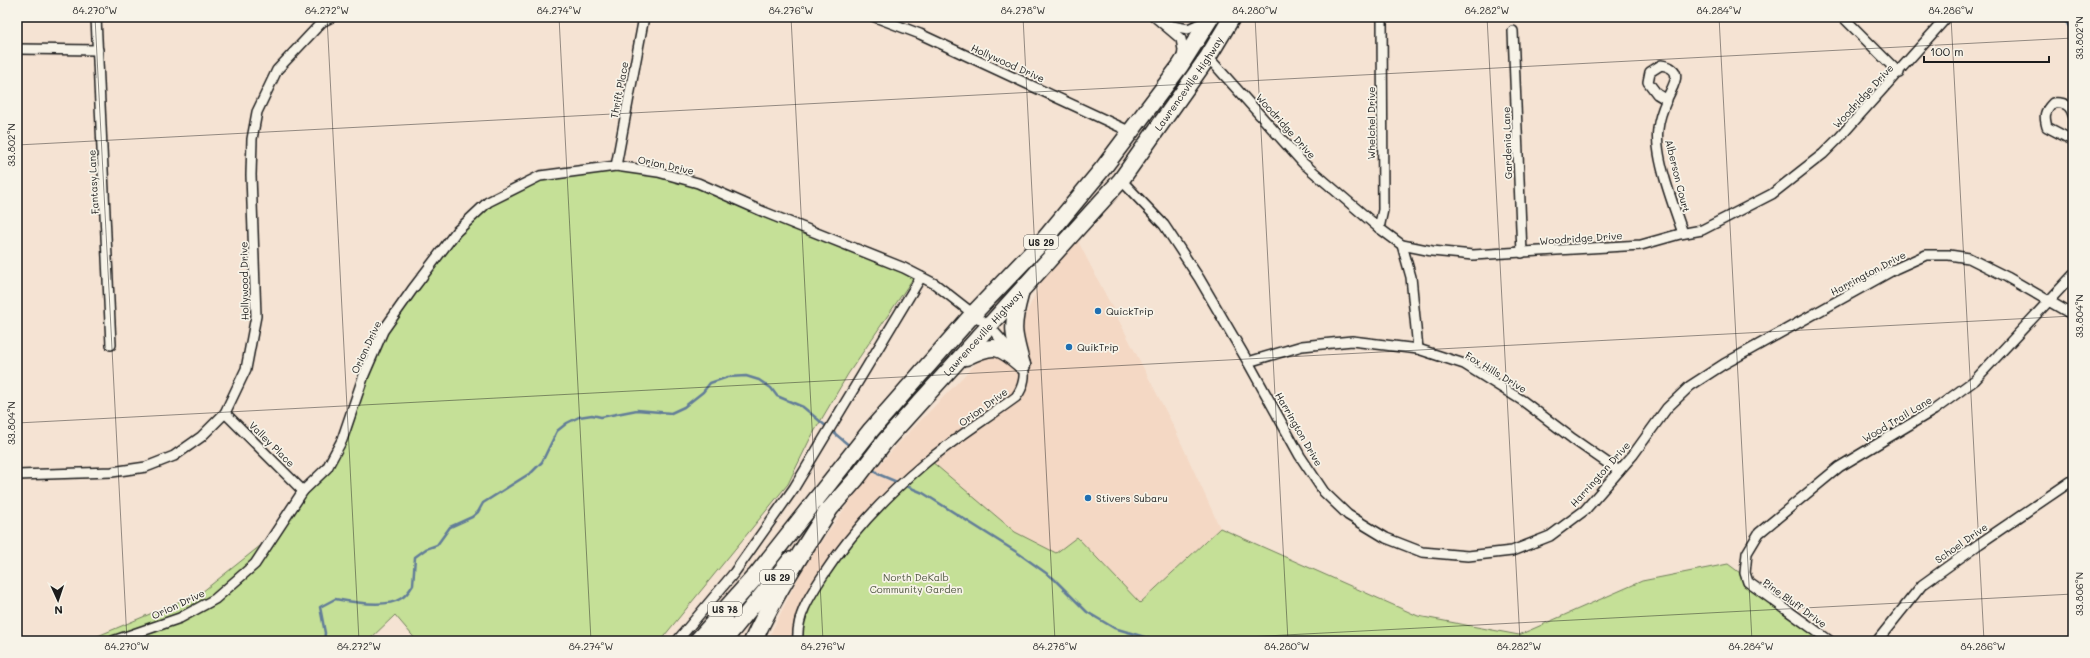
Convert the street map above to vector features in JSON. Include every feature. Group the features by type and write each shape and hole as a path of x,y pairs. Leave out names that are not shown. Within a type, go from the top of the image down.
{"highway":[{"name":"Lawrenceville Highway","path":"754,578 871,430 974,313 1042,242 1131,132 1180,66 1210,17"},
{"name":"Lawrenceville Highway","path":"828,511 856,479 885,441 990,327 1121,180 1208,57 1232,17"},
{"path":"1021,292 1013,321 1015,341 1022,365"},
{"path":"959,360 981,350 997,347 1004,349 1022,365"},
{"path":"753,641 767,610 787,574 828,511"},
{"name":"US 78","path":"698,641 754,578"}],"main road":[{"name":"Lawrenceville Highway","path":"724,641 770,586 828,511"},
{"name":"Lawrenceville Highway","path":"711,641 754,578"}],"street":[{"name":"Fantasy Lane","path":"96,17 111,345"},
{"name":"Hollywood Drive","path":"17,476 112,472 146,467 174,456 202,437 226,413 246,370 256,316 251,175 252,139 257,112 277,70 320,19 332,17"},
{"name":"Thrift Place","path":"616,166 644,17"},
{"name":"Hollywood Drive","path":"875,17 920,34 1131,132"},
{"path":"1155,17 1181,39 1183,50 1180,66"},
{"path":"1164,24 1188,29 1196,27 1210,17"},
{"name":"Whelchel Drive","path":"1379,228 1383,210 1382,17"},
{"path":"1843,17 1899,73"},
{"name":"Woodridge Drive","path":"1208,57 1303,163 1379,228 1402,245 1432,251 1473,255 1522,253 1641,244 1683,233 1702,230 1772,194 1822,154 1899,73 1947,17"},
{"name":"Gardenia Lane","path":"1513,31 1522,253"},
{"path":"17,49 98,50"},
{"name":"Alberson Court","path":"1666,100 1658,128 1658,142 1668,184 1683,233"},
{"path":"2073,115 2071,109 2063,102 2053,103 2045,111 2044,118 2047,127 2070,139 2073,139"},
{"name":"Orion Drive","path":"112,641 180,618 215,599 254,564 303,491 327,468 342,440 364,375 383,331 456,232 488,202 540,176 616,166 658,172 698,183 921,277 948,292 974,313 990,327 1022,365 1024,378 1016,396 926,462 881,504 840,549 809,598 800,619 798,641"},
{"name":"Harrington Drive","path":"1121,180 1164,225 1199,278 1300,456 1324,492 1348,515 1386,538 1422,552 1468,556 1512,550 1550,536 1585,510 1634,455 1667,408 1690,386 1731,360 1896,269 1926,255 1949,255 1969,258 2050,301 2073,316"},
{"path":"1402,245 1411,277 1418,349"},
{"name":"Wood Trail Lane","path":"1748,582 1745,573 1747,553 1759,533 1840,467 1934,410 1976,380 2073,275"},
{"path":"676,641 734,572 815,456 921,277"},
{"name":"Fox Hills Drive","path":"1248,362 1302,346 1352,341 1418,349 1464,364 1523,401 1573,439 1619,471"},
{"name":"Valley Place","path":"226,413 303,491"},
{"name":"Schoel Drive","path":"1878,641 1922,585 2073,480"},
{"name":"Pine Bluff Drive","path":"1748,582 1830,641"}],"shaded area":[{"path":"1068,222 1173,425 1220,528 1140,603 1077,538 1056,553 1015,532 931,461 801,624 803,641 767,641 803,568 859,488 898,444 988,351 1021,325"}],"green space":[{"path":"618,170 713,187 914,277 848,374 810,439 788,484 660,641 417,641 395,615 368,641 86,641 202,592 260,546 333,465 376,342 452,233 494,198 537,174"},
{"name":"North DeKalb Community Garden","path":"931,461 1015,532 1056,553 1077,537 1140,603 1220,528 1418,616 1519,635 1642,581 1728,564 1831,641 803,641 801,625 824,578 857,535 875,515 894,495"}],"waterway":[{"path":"2063,17 2073,33"},
{"path":"324,641 325,633 320,607 335,599 359,603 378,604 394,602 402,598 408,593 413,585 415,557 426,549 437,545 450,527 472,517 478,512 483,503 532,472 542,462 557,431 567,423 579,417 592,415 601,417 637,410 671,413 684,407 703,392 710,383 728,377 746,376 759,380 771,388 777,396 803,407 851,447"},
{"path":"872,468 878,474 923,493 1018,553 1053,578 1087,612 1114,628 1148,638 1153,641"}],"place":[{"name":"QuickTrip","path":"1098,311"},
{"name":"QuikTrip","path":"1069,347"},
{"name":"Stivers Subaru","path":"1088,498"}]}
